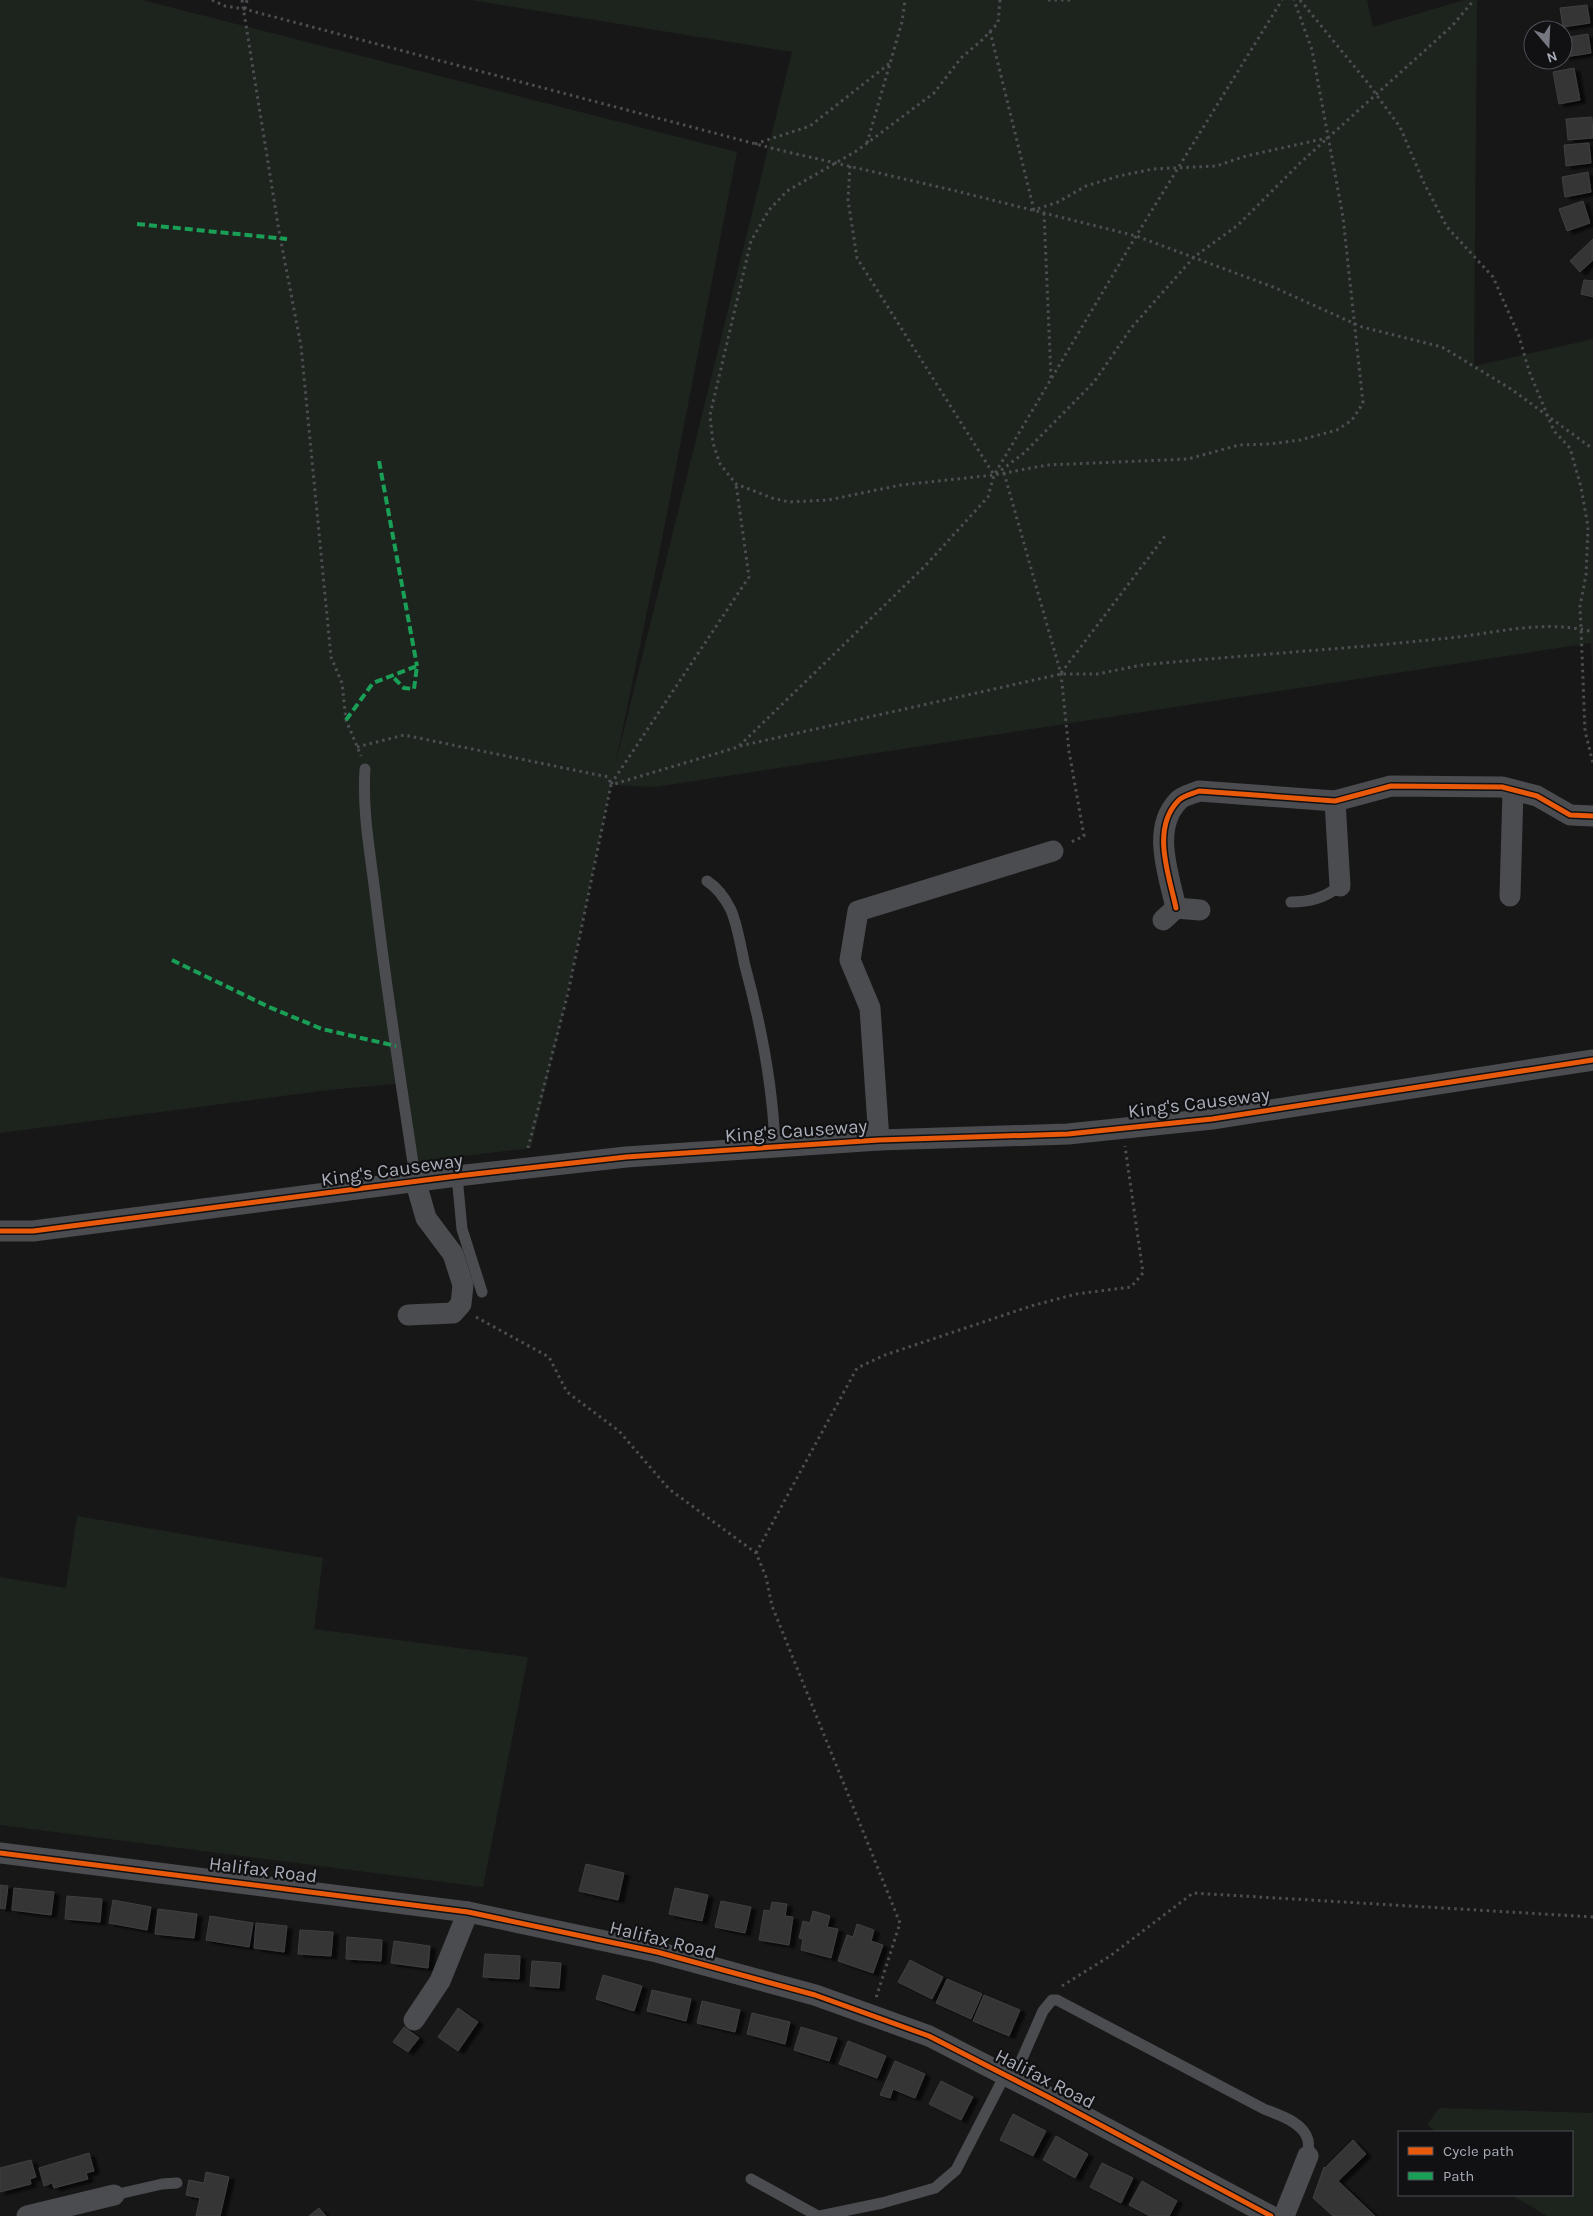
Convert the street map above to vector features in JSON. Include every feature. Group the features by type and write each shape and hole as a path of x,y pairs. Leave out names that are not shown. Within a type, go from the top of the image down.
{"street":[{"path":"1200,910 1169,914 1163,844 1166,817 1179,800 1198,791 1335,801 1391,786 1502,787 1537,796 1570,815 1593,816"},
{"path":"1510,896 1513,790"},
{"path":"1335,801 1340,886"},
{"path":"879,1140 870,1008 850,960 858,911 1053,851"},
{"name":"King's Causeway","path":"0,1231 33,1231 416,1183 457,1176 626,1157 879,1140 1068,1134 1212,1119 1593,1060"},
{"path":"408,1315 452,1313 461,1304 462,1285 453,1254 426,1218 416,1183"},
{"name":"Halifax Road","path":"0,1853 468,1912 657,1952 815,1995 929,2036 1271,2216"},
{"path":"414,2020 440,1981 468,1912"},
{"path":"1284,2216 1308,2156"},
{"path":"28,2216 71,2211 114,2195"}],"lane":[{"path":"366,769 364,790 366,826 384,969 416,1183"},
{"path":"707,881 717,887 731,910 740,944 770,1082 776,1147"},
{"path":"1291,902 1313,900 1330,894 1340,886"},
{"path":"457,1176 462,1229 482,1292"},
{"path":"751,2180 819,2216 882,2203 935,2188 956,2170 1009,2077 1043,2011 1052,2000 1057,2000 1264,2109 1288,2119 1300,2128 1308,2141 1308,2156"},
{"path":"114,2195 162,2184 177,2183"}],"path":[{"path":"212,0 225,6 244,9 754,144 1136,236 1273,287 1354,324 1442,347 1511,390 1593,449"},
{"path":"242,0 278,222 301,346 332,657 342,683 346,720 366,769"},
{"path":"244,9 247,0"},
{"path":"866,144 902,22 905,0"},
{"path":"1000,0 998,23 961,58 934,93 866,144 786,191 770,210 751,241 710,415 713,443 720,464 736,484 772,498 790,502 828,500 900,485 1004,474 1047,465 1188,459 1239,445 1270,444 1300,440 1337,430 1352,420 1363,403 1343,217 1312,50 1294,0"},
{"path":"1048,0 1072,0"},
{"path":"738,746 925,566 988,497 994,475 1136,236 1282,0"},
{"path":"1300,0 1376,94 1400,127 1424,183 1446,227 1493,277 1519,336 1529,371 1554,431 1570,448 1581,487 1588,527 1586,575 1580,606 1580,628 1586,731 1593,763"},
{"path":"994,475 1024,453 1094,382 1132,327 1194,257 1238,225 1328,138 1452,26 1474,0"},
{"path":"990,31 1034,210"},
{"path":"754,144 810,126 890,63"},
{"path":"1034,210 1058,202 1086,186 1120,176 1153,169 1216,166 1246,156 1328,138"},
{"path":"850,166 848,200 857,258 994,475"},
{"path":"1044,213 1051,379"},
{"path":"1004,474 1061,674 1071,768 1084,836 1053,851"},
{"path":"523,1169 568,993 611,785 749,577 736,484"},
{"path":"1061,674 1165,536"},
{"path":"611,785 738,746 1061,674 1097,674 1142,666 1452,638 1529,628 1580,628 1593,632"},
{"path":"357,747 404,735 608,777 611,785"},
{"path":"756,1553 857,1368 885,1355 1031,1306 1076,1294 1131,1287 1143,1273 1123,1128"},
{"path":"458,1307 549,1357 566,1392 619,1430 669,1489 756,1553 766,1577 772,1606 900,1923 871,2015"},
{"path":"1052,2000 1061,1986 1110,1956 1193,1893 1593,1917"}],"shaded area":[{"path":"0,0 142,0 737,152 662,539 615,766 792,52 471,0 1367,0 1373,27 1464,0 1477,0 1474,366 1593,339 1593,683 1591,643 655,787 611,785 566,1000 531,1148 413,1162 403,1083 329,1090 0,1133"},
{"path":"77,1516 323,1558 314,1629 528,1657 483,1887 0,1825 0,1577 66,1588"},
{"path":"1439,2108 1593,2113 1593,2216 1547,2216 1514,2196 1573,2196 1573,2131 1435,2131 1427,2125"}],"building":[{"path":"1587,5 1590,23 1573,26 1573,20 1562,20 1560,8"},
{"path":"1588,34 1591,53 1573,56 1573,36"},
{"path":"1573,68 1580,100 1559,104 1553,72 1573,70"},
{"path":"1592,117 1593,138 1568,140 1566,119"},
{"path":"1589,143 1591,163 1566,166 1564,145"},
{"path":"1588,172 1591,192 1565,197 1562,177"},
{"path":"1583,201 1590,223 1567,231 1559,209"},
{"path":"1593,239 1593,260 1580,272 1570,261"},
{"path":"1584,280 1593,281 1593,297 1581,294"},
{"path":"586,1864 624,1873 618,1900 579,1891"},
{"path":"0,1885 8,1886 5,1909 0,1908"},
{"path":"14,1888 54,1892 51,1915 12,1910"},
{"path":"675,1888 708,1895 702,1921 669,1914"},
{"path":"67,1896 102,1899 100,1922 65,1919"},
{"path":"113,1900 151,1907 147,1930 109,1923"},
{"path":"721,1901 751,1907 745,1933 715,1927"},
{"path":"772,1902 787,1904 785,1916 793,1917 789,1945 759,1940 764,1910 770,1911"},
{"path":"158,1909 197,1914 194,1938 155,1934"},
{"path":"813,1911 830,1916 827,1927 838,1929 831,1958 801,1950 803,1939 799,1938 803,1921 810,1923"},
{"path":"210,1916 253,1923 249,1947 206,1940"},
{"path":"256,1923 287,1926 284,1952 254,1948"},
{"path":"857,1924 874,1930 871,1941 883,1945 873,1973 838,1961 847,1935 853,1937"},
{"path":"300,1930 333,1932 331,1956 298,1954"},
{"path":"347,1937 382,1940 381,1961 346,1959"},
{"path":"394,1941 430,1946 428,1968 391,1963"},
{"path":"485,1954 520,1956 519,1979 483,1977"},
{"path":"910,1960 943,1977 932,1999 898,1982"},
{"path":"532,1961 561,1963 559,1988 530,1986"},
{"path":"603,1975 642,1986 634,2011 596,1999"},
{"path":"947,1979 982,1994 971,2019 936,2003"},
{"path":"652,1990 691,1999 686,2021 647,2011"},
{"path":"984,1995 1020,2010 1009,2036 973,2021"},
{"path":"702,2001 740,2010 735,2032 697,2023"},
{"path":"458,2008 478,2022 458,2051 438,2037"},
{"path":"752,2013 790,2022 785,2044 747,2034"},
{"path":"404,2027 419,2038 408,2052 393,2042"},
{"path":"801,2027 837,2038 829,2061 794,2050"},
{"path":"848,2041 886,2056 877,2078 839,2064"},
{"path":"895,2061 925,2074 915,2098 893,2089 890,2098 880,2095"},
{"path":"941,2081 973,2097 961,2120 929,2104"},
{"path":"1013,2114 1046,2131 1033,2156 1000,2140"},
{"path":"1056,2136 1088,2154 1075,2178 1043,2160"},
{"path":"1353,2140 1366,2154 1338,2181 1375,2216 1333,2216 1313,2198 1324,2167"},
{"path":"89,2153 94,2171 86,2173 88,2179 54,2188 52,2183 44,2186 39,2168"},
{"path":"31,2160 36,2177 30,2179 31,2184 0,2192 0,2168"},
{"path":"1102,2163 1133,2178 1121,2203 1090,2187"},
{"path":"206,2172 229,2177 220,2216 196,2216 200,2198 186,2195 189,2180 204,2183"},
{"path":"1142,2181 1177,2201 1169,2216 1150,2216 1129,2205"},
{"path":"319,2208 326,2216 309,2216"}],"marked path":[{"path":"137,224 287,239"},
{"path":"379,461 417,666"},
{"path":"346,720 373,683 417,666 414,689 404,688 392,676"},
{"path":"172,960 269,1007 322,1029 396,1046"}],"cycle path":[{"path":"1176,908 1164,853 1165,825 1170,812 1178,801 1185,796 1199,791 1335,801 1391,786 1502,787 1537,796 1570,815 1593,816"},
{"path":"0,1231 33,1231 457,1176 626,1157 879,1140 1068,1134 1212,1119 1593,1060"},
{"path":"0,1853 468,1912 657,1952 815,1995 929,2036 1271,2216"}]}
